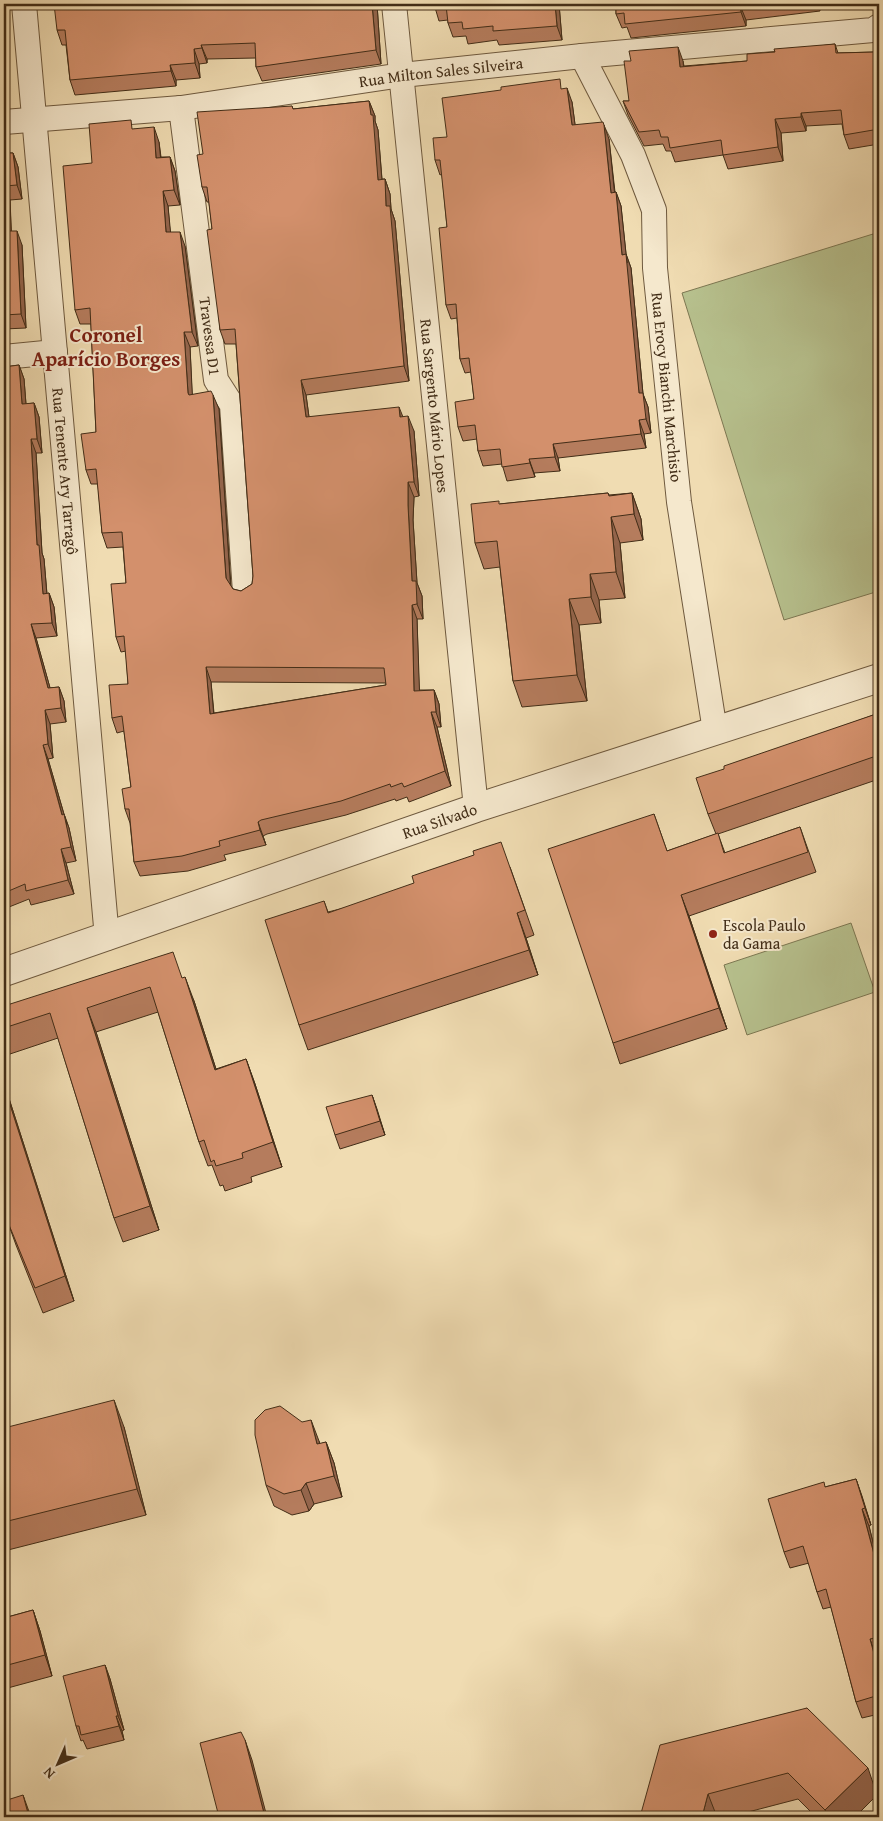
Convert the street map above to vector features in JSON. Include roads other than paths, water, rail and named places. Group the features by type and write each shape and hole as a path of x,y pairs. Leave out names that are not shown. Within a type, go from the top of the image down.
{"street":[{"name":"Rua Tenente Ary Tarragô","path":"24,4 107,938"},
{"name":"Rua Sargento Mário Lopes","path":"394,4 476,808"},
{"name":"Rua Milton Sales Silveira","path":"4,122 34,118 181,108 402,75 582,56 873,30 879,26"},
{"name":"Rua Erocy Bianchi Marchisio","path":"582,56 633,155 654,210 655,268 679,502 715,731"},
{"name":"Travessa D1","path":"181,108 216,380 232,405 245,592"},
{"path":"4,357 55,352"},
{"name":"Rua Silvado","path":"4,972 107,938 476,808 879,678"}],"place":[{"name":"Escola Paulo da Gama","path":"713,934"}],"district":[{"name":"Coronel Aparício Borges","path":"106,346"}]}
